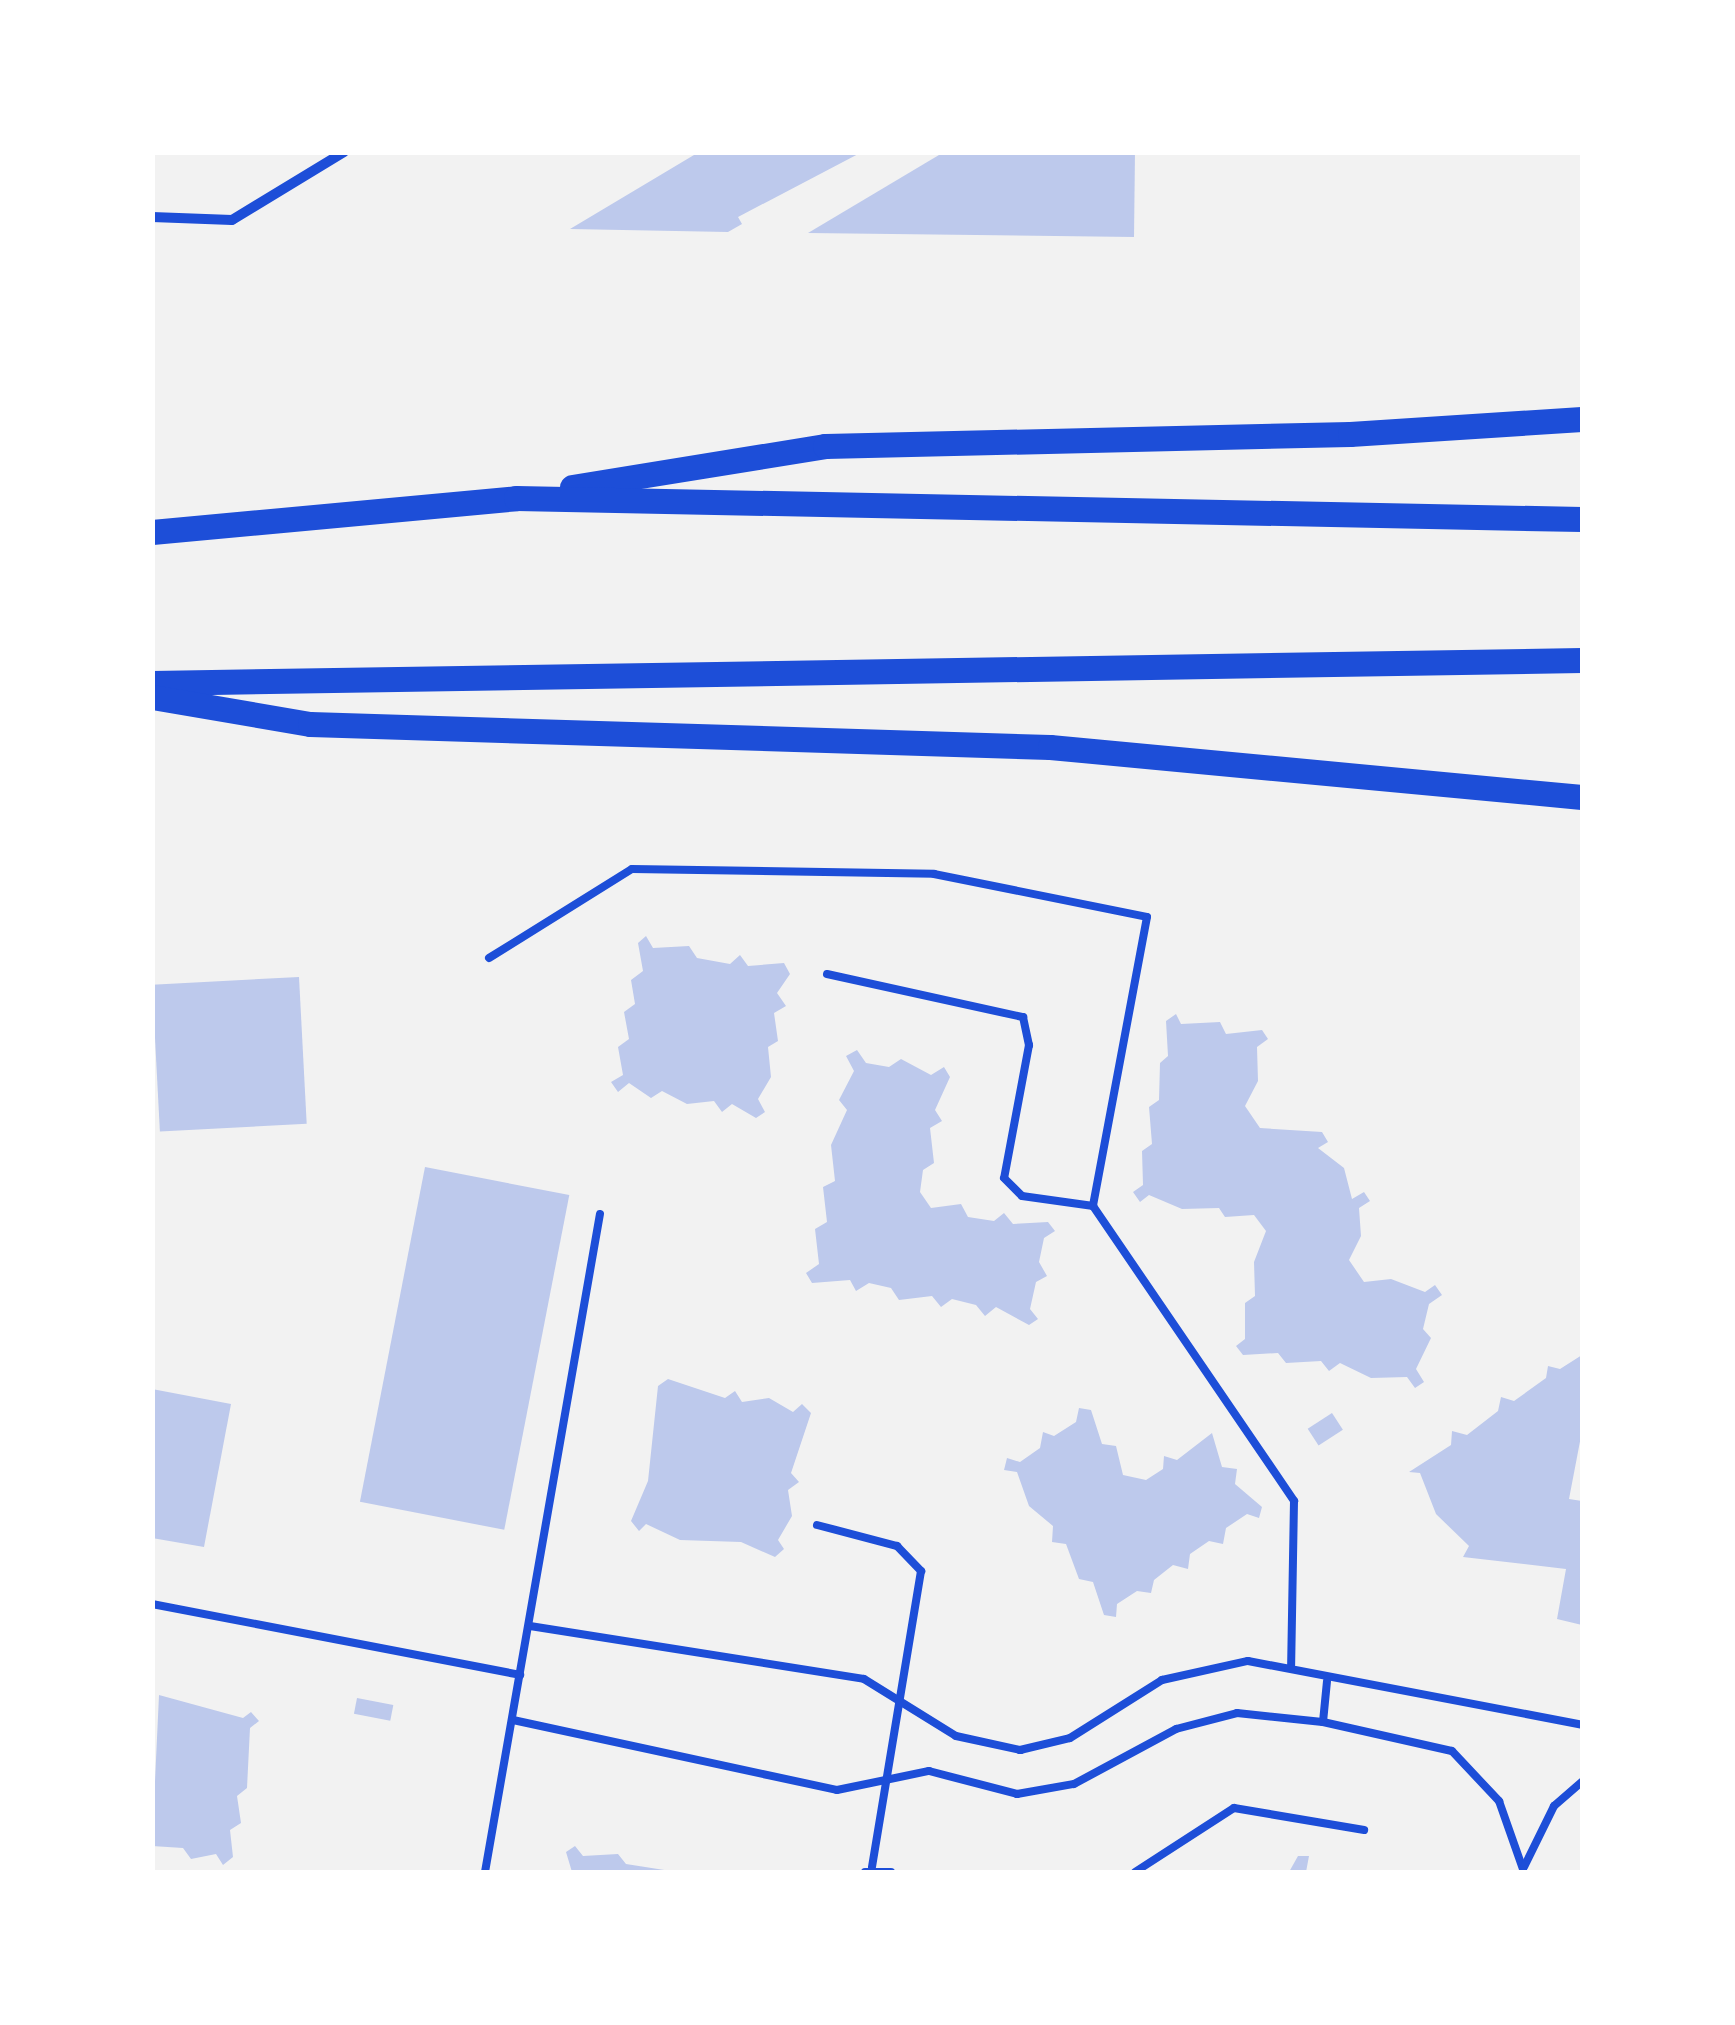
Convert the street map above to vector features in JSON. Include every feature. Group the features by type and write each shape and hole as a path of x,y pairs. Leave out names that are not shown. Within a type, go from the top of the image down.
{"main road":[{"path":"152,532 516,498 825,446 1350,434 1582,419"},
{"path":"516,498 1582,519"},
{"path":"152,683 1582,660"},
{"path":"152,697 310,724 1050,747 1582,797"}],"street":[{"path":"152,217 232,220 344,152"}],"lane":[{"path":"490,958 632,869 934,874 1147,917 1093,1206 1294,1501 1291,1665"},
{"path":"826,974 1023,1017 1029,1045 1004,1178 1022,1196 1093,1206"},
{"path":"485,1872 600,1214"},
{"path":"817,1524 917,1557 924,1588 868,1870 891,1872"},
{"path":"152,1604 520,1675"},
{"path":"530,1626 864,1680 956,1736 1020,1750 1070,1738 1162,1680 1248,1662 1291,1665 1327,1681 1582,1726"},
{"path":"1323,1722 1327,1681"},
{"path":"514,1720 837,1790 929,1772 1017,1794 1074,1784 1176,1728 1237,1712 1323,1722 1452,1751 1499,1801 1523,1871"},
{"path":"1523,1871 1554,1806 1582,1782"},
{"path":"1135,1872 1234,1808 1364,1830"}],"building":[{"path":"699,152 862,152 738,217 742,224 728,232 570,229"},
{"path":"944,152 1135,152 1134,237 808,233"},
{"path":"646,936 653,948 689,946 697,958 730,964 740,955 748,966 784,963 790,974 777,993 786,1006 774,1013 778,1041 768,1047 771,1077 758,1099 765,1112 756,1118 732,1104 722,1112 714,1101 687,1104 662,1091 651,1098 629,1083 618,1092 611,1082 623,1075 618,1047 629,1039 624,1012 635,1004 631,980 643,971 638,943"},
{"path":"299,977 307,1124 160,1131 152,985"},
{"path":"1176,1014 1181,1024 1220,1022 1226,1034 1262,1030 1268,1039 1257,1047 1258,1081 1245,1106 1260,1128 1322,1132 1328,1142 1318,1148 1344,1168 1352,1199 1364,1192 1370,1201 1359,1208 1361,1236 1349,1260 1364,1282 1391,1279 1425,1292 1435,1285 1442,1295 1429,1304 1423,1329 1431,1338 1416,1369 1424,1382 1415,1388 1407,1377 1371,1378 1340,1363 1329,1371 1321,1361 1286,1363 1278,1353 1243,1355 1236,1346 1245,1339 1245,1303 1255,1296 1254,1262 1266,1231 1254,1215 1225,1217 1219,1208 1182,1209 1149,1195 1140,1202 1133,1192 1143,1185 1142,1151 1152,1144 1149,1107 1159,1100 1160,1063 1168,1056 1166,1021"},
{"path":"857,1050 866,1063 889,1067 901,1059 931,1075 944,1067 950,1077 935,1110 942,1121 930,1128 934,1163 923,1170 920,1192 931,1208 961,1204 968,1217 994,1221 1004,1213 1013,1224 1048,1222 1055,1231 1044,1238 1039,1262 1047,1276 1036,1282 1030,1309 1038,1319 1029,1325 996,1307 985,1316 976,1305 952,1299 941,1307 932,1296 899,1300 891,1288 869,1283 856,1291 850,1280 812,1283 806,1273 819,1264 815,1229 827,1222 823,1187 835,1181 831,1145 847,1110 839,1100 854,1071 846,1056"},
{"path":"425,1167 569,1195 504,1530 360,1502"},
{"path":"1582,1355 1582,1431 1569,1499 1582,1501 1582,1625 1557,1619 1566,1569 1463,1557 1469,1546 1436,1514 1420,1473 1409,1472 1451,1445 1452,1431 1467,1435 1498,1411 1501,1397 1514,1401 1546,1378 1548,1366 1560,1369"},
{"path":"668,1379 725,1398 735,1391 742,1402 769,1398 793,1412 802,1404 811,1413 791,1473 799,1482 788,1490 792,1516 778,1540 784,1549 775,1557 741,1542 680,1540 646,1524 639,1531 631,1521 648,1481 658,1386"},
{"path":"152,1389 231,1404 204,1547 152,1538"},
{"path":"1079,1408 1091,1410 1102,1444 1116,1446 1123,1475 1146,1480 1163,1469 1164,1456 1177,1460 1212,1433 1222,1467 1237,1469 1235,1484 1262,1507 1259,1518 1247,1514 1226,1528 1223,1544 1209,1541 1190,1554 1188,1569 1173,1565 1154,1580 1151,1593 1137,1591 1117,1604 1116,1617 1104,1615 1093,1582 1079,1579 1066,1544 1052,1542 1053,1526 1029,1506 1017,1472 1004,1470 1007,1458 1020,1462 1040,1448 1043,1432 1054,1436 1076,1422"},
{"path":"1332,1413 1343,1430 1319,1446 1308,1429"},
{"path":"159,1695 243,1718 251,1712 259,1721 250,1728 247,1788 237,1796 241,1823 230,1830 233,1857 223,1865 216,1854 191,1859 183,1848 152,1846"},
{"path":"357,1698 393,1705 390,1721 354,1714"},
{"path":"575,1846 583,1856 618,1854 626,1864 677,1872 572,1872 566,1852"},
{"path":"1298,1856 1309,1856 1306,1872 1289,1872"}]}
